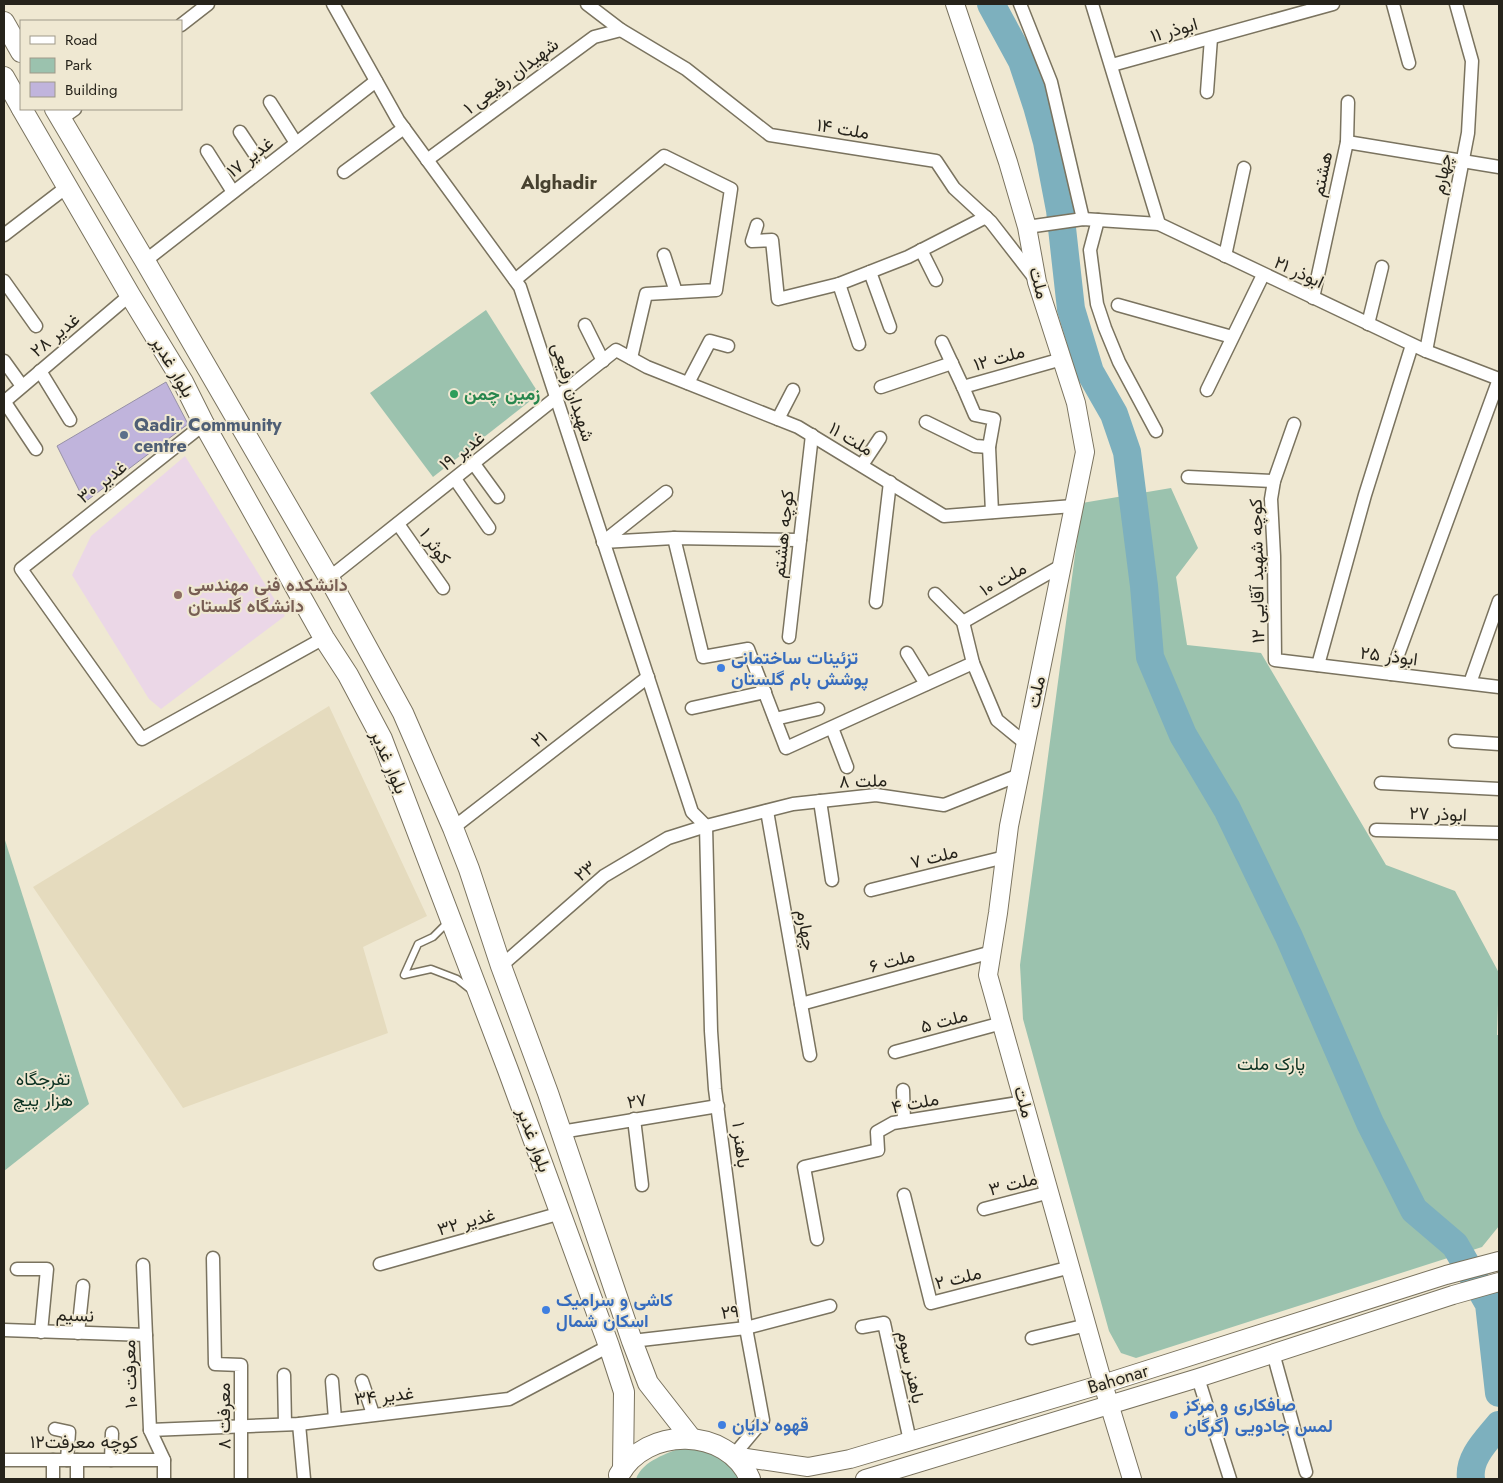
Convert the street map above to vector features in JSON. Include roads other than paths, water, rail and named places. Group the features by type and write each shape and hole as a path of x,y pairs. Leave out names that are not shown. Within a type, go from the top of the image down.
{"main road":[{"name":"ملت","path":"955,4 1005,153 1027,227 1037,282 1076,403 1085,452 1009,826 988,975 1103,1384 1132,1479"},
{"path":"4,22 20,50"},
{"name":"بلوار غدیر","path":"4,77 20,105"},
{"name":"بلوار غدیر","path":"23,110 130,295 184,382 204,424 324,638 348,675 382,739 561,1213 624,1392 620,1474"},
{"name":"بلوار غدیر","path":"64,112 145,260 329,578 403,713 453,828 469,870 648,1383 691,1438"},
{"name":"Bahonar","path":"733,1456 808,1467 850,1459 1103,1384 1446,1275 1499,1261"},
{"name":"Bahonar","path":"865,1479 1198,1378 1453,1295 1499,1282"},
{"path":"620,1474 636,1455 653,1444 672,1439 691,1438 713,1444 733,1456 750,1479"}],"street":[{"path":"182,24 208,4"},
{"name":"شهیدان رفیعی","path":"334,4 404,128 520,287 692,812 706,826"},
{"name":"۱۴ ملت","path":"587,4 620,30 686,69 770,135 936,162 954,188 992,222 1037,282"},
{"path":"1020,4 1051,82 1081,219"},
{"path":"1092,4 1159,224"},
{"name":"ابوذر ۱۱","path":"1112,65 1333,4"},
{"path":"1393,4 1409,63"},
{"name":"چهارم","path":"1426,351 1468,133 1472,61 1456,4"},
{"name":"۱ شهیدان رفیعی","path":"427,160 594,37 620,30"},
{"path":"1207,92 1211,38"},
{"name":"۱۷ غدیر","path":"145,260 376,81"},
{"path":"270,102 296,143"},
{"path":"1347,142 1348,102"},
{"path":"344,172 404,128"},
{"path":"240,132 264,168"},
{"name":"هشتم","path":"1313,298 1347,142 1499,167"},
{"path":"208,151 233,192"},
{"path":"515,280 664,156 731,188 716,290 646,294 631,358"},
{"path":"1225,256 1244,168"},
{"path":"4,235 68,186"},
{"path":"757,225 752,242 772,240 778,299 839,284 870,272 921,250 986,217"},
{"name":"۲۱ ابوذر","path":"1027,227 1081,219 1159,224 1426,351 1499,379"},
{"path":"1098,220 1090,250 1098,304 1104,328 1119,362 1156,431"},
{"path":"921,250 936,280"},
{"path":"664,255 676,292"},
{"path":"1368,324 1382,266"},
{"path":"870,272 890,327"},
{"path":"1206,390 1263,275"},
{"path":"4,281 36,326"},
{"path":"839,284 859,344"},
{"name":"۲۸ غدیر","path":"4,402 130,295"},
{"path":"1118,305 1232,337"},
{"path":"585,325 603,361"},
{"path":"688,383 710,341 728,346"},
{"name":"۱۲ ملت","path":"942,342 963,387 1062,359"},
{"path":"1318,665 1365,494 1412,344"},
{"name":"۱۹ غدیر","path":"329,578 616,350"},
{"name":"۱۱ ملت","path":"616,350 647,367 798,426 944,516 1074,506"},
{"path":"4,361 22,386"},
{"path":"881,387 952,363"},
{"path":"40,371 70,420"},
{"path":"1391,674 1465,467 1499,379"},
{"path":"963,387 975,415 994,419 989,447 992,512"},
{"path":"778,419 794,390"},
{"path":"4,402 36,449"},
{"path":"926,422 974,446 989,447"},
{"name":"غدیر ۳۰","path":"204,424 21,568 142,739 324,638"},
{"name":"کوچه شهید آقایی ۱۲","path":"1275,660 1272,498 1274,481 1294,424"},
{"name":"کوچه هشتم","path":"789,637 812,435"},
{"path":"862,465 880,438"},
{"path":"474,464 498,496"},
{"path":"1188,477 1274,481"},
{"path":"455,479 489,528"},
{"path":"876,602 890,482"},
{"path":"603,542 666,492"},
{"name":"۱ کوثر","path":"398,524 443,588"},
{"path":"603,542 674,538 800,540"},
{"path":"674,538 703,657 748,649 786,748 973,663"},
{"name":"ملت ۱۰","path":"963,622 1061,566"},
{"path":"935,594 963,622 973,663 997,720 1025,743"},
{"path":"1470,683 1499,601"},
{"path":"907,652 926,684"},
{"name":"ابوذر ۲۵","path":"1275,660 1499,687"},
{"name":"۲۱","path":"453,828 648,677"},
{"path":"692,708 765,692"},
{"path":"775,719 818,709"},
{"path":"832,728 847,767"},
{"path":"1455,741 1499,744"},
{"name":"۸ ملت","path":"706,826 793,804 876,795 944,805 1019,775"},
{"path":"1381,783 1499,788"},
{"path":"820,801 832,880"},
{"name":"چهارم","path":"767,810 810,1055"},
{"name":"۲۳","path":"501,966 604,876 668,838 706,826"},
{"name":"باهنر ۱","path":"706,826 711,1031 718,1106 746,1328 763,1420 733,1456"},
{"name":"ابوذر ۲۷","path":"1376,830 1499,833"},
{"name":"۷ ملت","path":"871,890 1005,857"},
{"name":"۶ ملت","path":"801,1004 992,952"},
{"name":"۵ ملت","path":"895,1052 1002,1024"},
{"path":"903,1090 904,1121"},
{"name":"۴ ملت","path":"817,1239 804,1167 878,1150 877,1132 893,1122 1024,1102"},
{"name":"۲۷","path":"561,1132 718,1106"},
{"path":"634,1119 642,1185"},
{"name":"۳ ملت","path":"984,1209 1050,1192"},
{"name":"۲ ملت","path":"904,1195 931,1303 1071,1267"},
{"name":"۳۲ غدیر","path":"380,1264 561,1213"},
{"name":"معرفت ۸","path":"213,1258 215,1364 241,1364 241,1479"},
{"name":"معرفت ۱۰","path":"143,1265 150,1430 164,1460 164,1479"},
{"path":"17,1270 47,1269 41,1332"},
{"path":"78,1333 83,1286"},
{"name":"۲۹","path":"632,1341 746,1328 830,1306"},
{"name":"باهنر سوم","path":"862,1327 884,1323 910,1441"},
{"path":"1032,1338 1087,1325"},
{"name":"نسیم","path":"4,1330 146,1335"},
{"name":"۳۴ غدیر","path":"150,1430 292,1424 509,1399 609,1346"},
{"path":"1273,1353 1306,1472"},
{"path":"284,1375 304,1479"},
{"path":"1198,1378 1230,1479"},
{"path":"332,1381 335,1419"},
{"path":"362,1381 372,1414"},
{"path":"55,1429 68,1432 77,1479"},
{"path":"111,1460 112,1433"},
{"name":"کوچه معرفت۱۲","path":"4,1460 164,1460"},
{"path":"53,1460 53,1479"}],"lane":[{"path":"450,920 433,937 418,944 404,975 431,969 457,979 480,997"}],"waterway":[{"path":"991,4 1022,61 1037,106 1047,142 1060,210 1071,309 1090,372 1114,414 1127,452 1144,586 1150,657 1183,735 1227,809 1289,937 1370,1123 1414,1210 1455,1245 1489,1304 1499,1393"},
{"path":"1471,1479 1472,1464 1475,1457 1499,1425"}],"place":[{"name":"زمین چمن","path":"454,394"},
{"name":"Qadir Community centre","path":"124,435"},
{"name":"دانشکده فنی مهندسی دانشگاه گلستان","path":"178,595"},
{"name":"تزئینات ساختمانی پوشش بام گلستان","path":"721,668"},
{"name":"کاشی و سرامیک اسکان شمال","path":"546,1310"},
{"name":"صافکاری و مرکز لمس جادویی (گرگان","path":"1174,1415"},
{"name":"قهوه دایان","path":"722,1425"}],"district":[{"name":"Alghadir","path":"559,182"}],"park label":[{"name":"پارک ملت","path":"1271,1064"},
{"name":"تفرجگاه هزار پیچ","path":"43,1089"}]}
